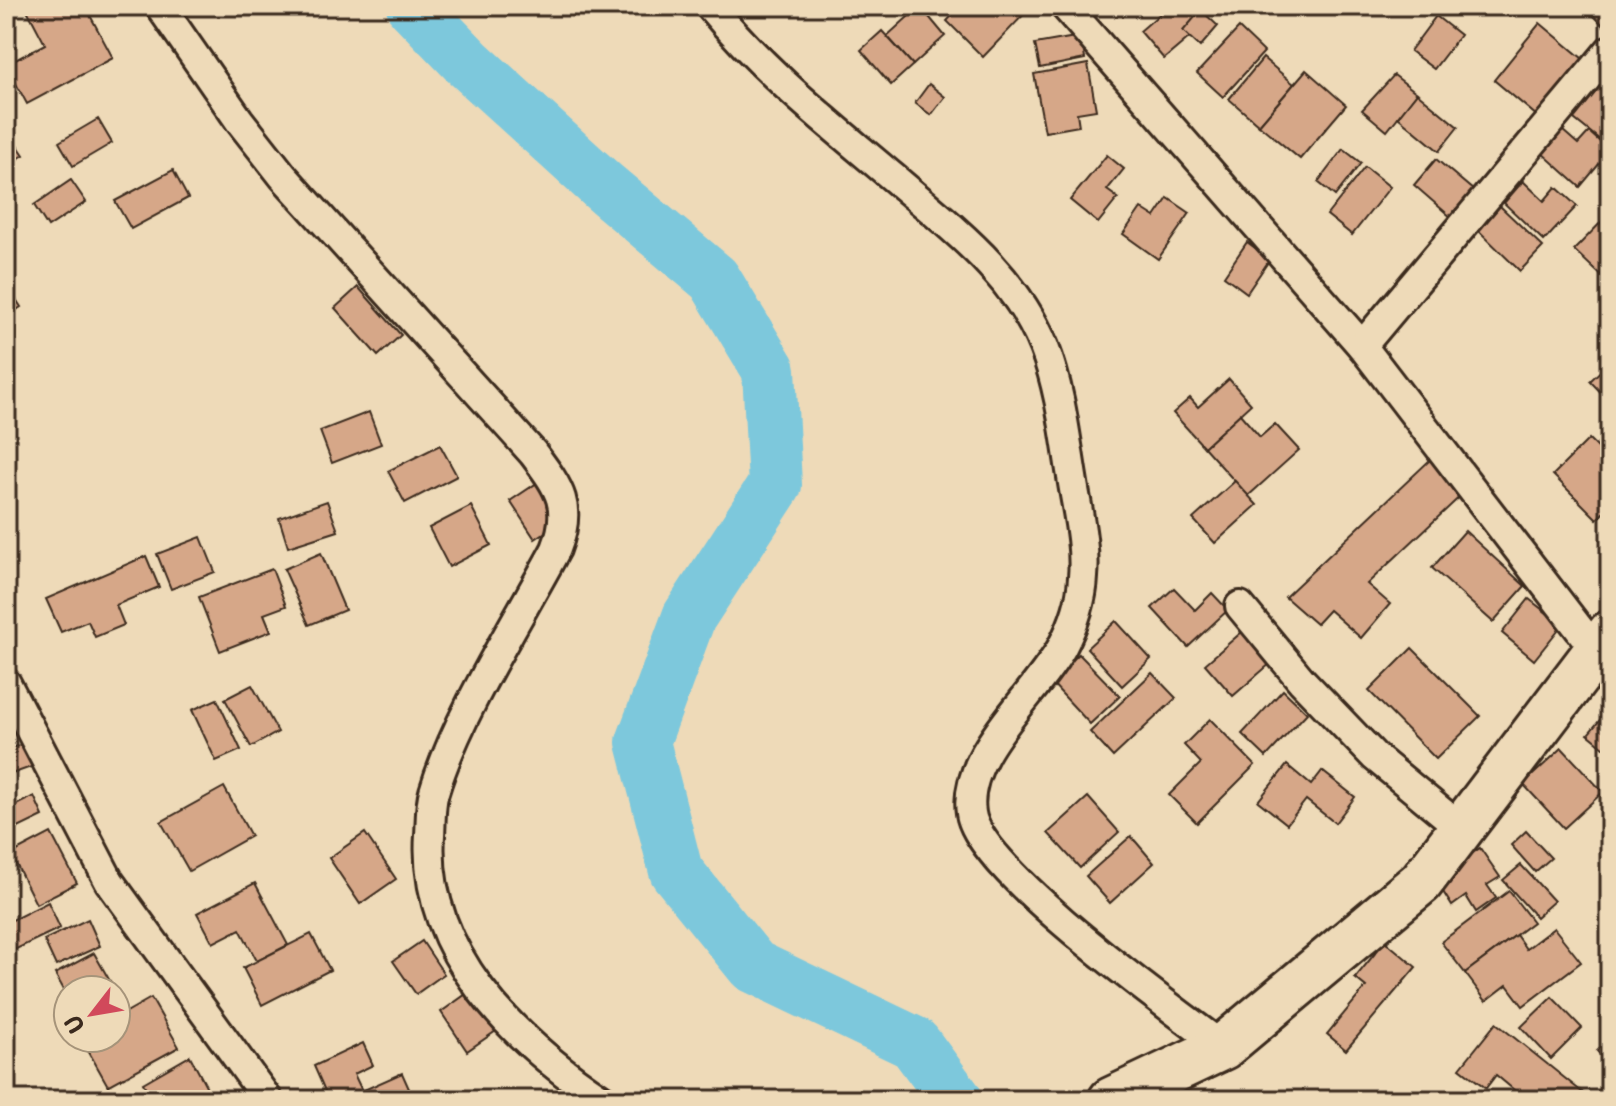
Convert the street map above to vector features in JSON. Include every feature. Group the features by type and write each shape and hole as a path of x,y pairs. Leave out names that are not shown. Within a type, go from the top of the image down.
{"highway":[{"path":"1111,1100 1223,1047 1421,882 1603,642"}],"street":[{"path":"160,6 283,176 533,453 563,500 565,524 556,549 456,737 433,795 428,857 439,917 460,962 494,1007 534,1048 603,1100"},
{"path":"710,6 752,55 786,87 991,262 1022,302 1044,347 1057,389 1083,543 1083,578 1075,616 1061,648 986,754 973,781 970,814 981,839 990,850 1088,945 1223,1047"},
{"path":"1065,6 1362,346 1603,642"},
{"path":"1362,346 1610,50"},
{"path":"1240,606 1302,681 1375,757 1462,829"},
{"path":"6,683 15,722 109,881 268,1100"}],"building":[{"path":"25,6 85,6 113,58 27,104 6,65 45,44"},
{"path":"920,6 945,36 913,65 887,36"},
{"path":"961,6 1030,8 983,57 947,21"},
{"path":"1169,6 1185,6 1203,26 1164,59 1140,31"},
{"path":"1584,6 1610,6 1610,26 1607,29"},
{"path":"1201,10 1218,26 1200,47 1183,31"},
{"path":"1436,16 1460,35 1434,69 1410,51"},
{"path":"1540,23 1583,59 1537,116 1494,80"},
{"path":"1239,28 1264,52 1223,97 1197,73"},
{"path":"882,31 913,65 891,85 861,50"},
{"path":"1081,36 1085,59 1040,68 1035,44"},
{"path":"1263,58 1294,84 1259,125 1229,99"},
{"path":"1088,64 1096,110 1077,113 1079,126 1045,132 1034,74"},
{"path":"1306,70 1346,105 1300,159 1259,125"},
{"path":"1610,74 1610,148 1574,119"},
{"path":"1394,75 1417,93 1387,131 1362,110"},
{"path":"929,84 945,97 931,115 915,103"},
{"path":"1417,93 1458,127 1439,151 1398,117"},
{"path":"98,119 112,143 73,166 59,142"},
{"path":"1562,130 1578,144 1589,132 1610,151 1580,187 1542,153"},
{"path":"14,140 24,155 6,166 6,145"},
{"path":"1343,149 1361,163 1335,196 1318,182"},
{"path":"1107,155 1124,169 1107,190 1118,198 1098,223 1070,200"},
{"path":"1436,159 1474,191 1452,218 1414,185"},
{"path":"1365,167 1390,187 1352,235 1327,215"},
{"path":"173,170 188,198 131,229 115,201"},
{"path":"71,180 86,202 48,227 34,205"},
{"path":"1523,181 1544,201 1556,187 1577,206 1544,241 1504,203"},
{"path":"1168,198 1190,213 1158,259 1123,234 1141,208 1155,217"},
{"path":"1500,206 1543,247 1520,271 1478,230"},
{"path":"1610,213 1610,284 1574,250"},
{"path":"1247,242 1270,259 1247,293 1224,276"},
{"path":"6,284 21,307 6,317"},
{"path":"358,287 401,335 378,356 335,308"},
{"path":"1610,362 1610,402 1590,381"},
{"path":"1229,379 1251,404 1204,447 1173,413 1190,398 1198,407"},
{"path":"369,412 381,444 332,463 320,431"},
{"path":"1240,414 1260,437 1275,424 1299,450 1248,496 1204,447"},
{"path":"1610,433 1610,457 1598,443"},
{"path":"1589,439 1610,460 1610,506 1597,519 1553,475"},
{"path":"440,445 457,476 405,503 388,471"},
{"path":"1432,458 1467,490 1367,584 1390,604 1361,638 1329,610 1316,624 1285,597"},
{"path":"1235,481 1257,505 1215,543 1193,519"},
{"path":"537,483 562,521 535,539 510,501"},
{"path":"327,501 338,531 288,547 279,518"},
{"path":"471,506 491,545 449,567 429,528"},
{"path":"1465,531 1525,586 1493,622 1432,568"},
{"path":"201,537 215,572 171,589 157,554"},
{"path":"321,553 345,610 309,625 284,569"},
{"path":"146,556 159,587 116,605 124,625 95,637 88,621 61,632 46,599"},
{"path":"272,569 286,606 264,614 271,631 220,651 199,597"},
{"path":"1174,588 1195,610 1212,593 1228,610 1188,647 1152,608"},
{"path":"1529,599 1562,625 1534,660 1502,633"},
{"path":"1116,621 1151,659 1122,686 1087,648"},
{"path":"1243,631 1271,663 1233,696 1205,664"},
{"path":"1412,648 1480,716 1436,759 1369,691"},
{"path":"1079,654 1120,696 1090,724 1050,681"},
{"path":"1152,673 1176,698 1113,757 1090,732"},
{"path":"252,685 278,732 251,747 225,699"},
{"path":"1283,690 1307,713 1266,757 1242,734"},
{"path":"217,699 241,750 216,761 192,710"},
{"path":"1610,708 1610,752 1588,734"},
{"path":"1210,719 1255,765 1197,823 1169,795 1201,763 1184,745"},
{"path":"25,743 34,766 6,776 6,750"},
{"path":"1562,748 1603,792 1564,828 1523,784"},
{"path":"1287,765 1311,785 1322,771 1355,797 1335,823 1306,800 1287,824 1258,801"},
{"path":"224,787 251,836 189,871 161,822"},
{"path":"34,796 43,816 6,834 6,810"},
{"path":"1088,797 1119,832 1080,868 1048,833"},
{"path":"1526,831 1551,858 1535,872 1511,845"},
{"path":"51,833 77,883 36,904 11,854"},
{"path":"365,833 396,879 360,904 329,858"},
{"path":"1131,836 1154,863 1110,903 1086,876"},
{"path":"1480,848 1500,877 1487,885 1496,898 1476,912 1466,896 1452,906 1435,879"},
{"path":"1521,865 1554,901 1536,917 1503,880"},
{"path":"255,883 288,945 257,961 240,929 213,943 197,913"},
{"path":"1509,891 1533,922 1465,973 1441,942"},
{"path":"48,902 60,928 12,951 6,939 6,923"},
{"path":"88,919 100,946 56,966 44,940"},
{"path":"1554,928 1581,962 1523,1006 1507,985 1486,1001 1465,973 1516,935 1526,949"},
{"path":"311,934 330,970 262,1005 243,968"},
{"path":"422,941 444,974 416,994 393,961"},
{"path":"1385,941 1416,967 1346,1050 1327,1034 1366,987 1355,978"},
{"path":"94,953 106,974 55,974"},
{"path":"469,992 496,1031 467,1051 441,1012"},
{"path":"1552,997 1582,1028 1551,1059 1521,1027"},
{"path":"151,998 179,1047 108,1086 90,1054 132,1054 132,1009"},
{"path":"1496,1023 1587,1096 1583,1100 1526,1100 1496,1075 1486,1088 1460,1068"},
{"path":"1610,1039 1610,1066 1597,1051"},
{"path":"363,1043 373,1065 354,1074 362,1091 402,1073 414,1100 329,1100 314,1066"},
{"path":"190,1056 213,1099 153,1100 143,1083"}],"waterway":[{"path":"413,6 468,63 603,186 714,279 769,370 775,485 689,617 643,742 676,871 753,966 914,1043 956,1100"}]}
